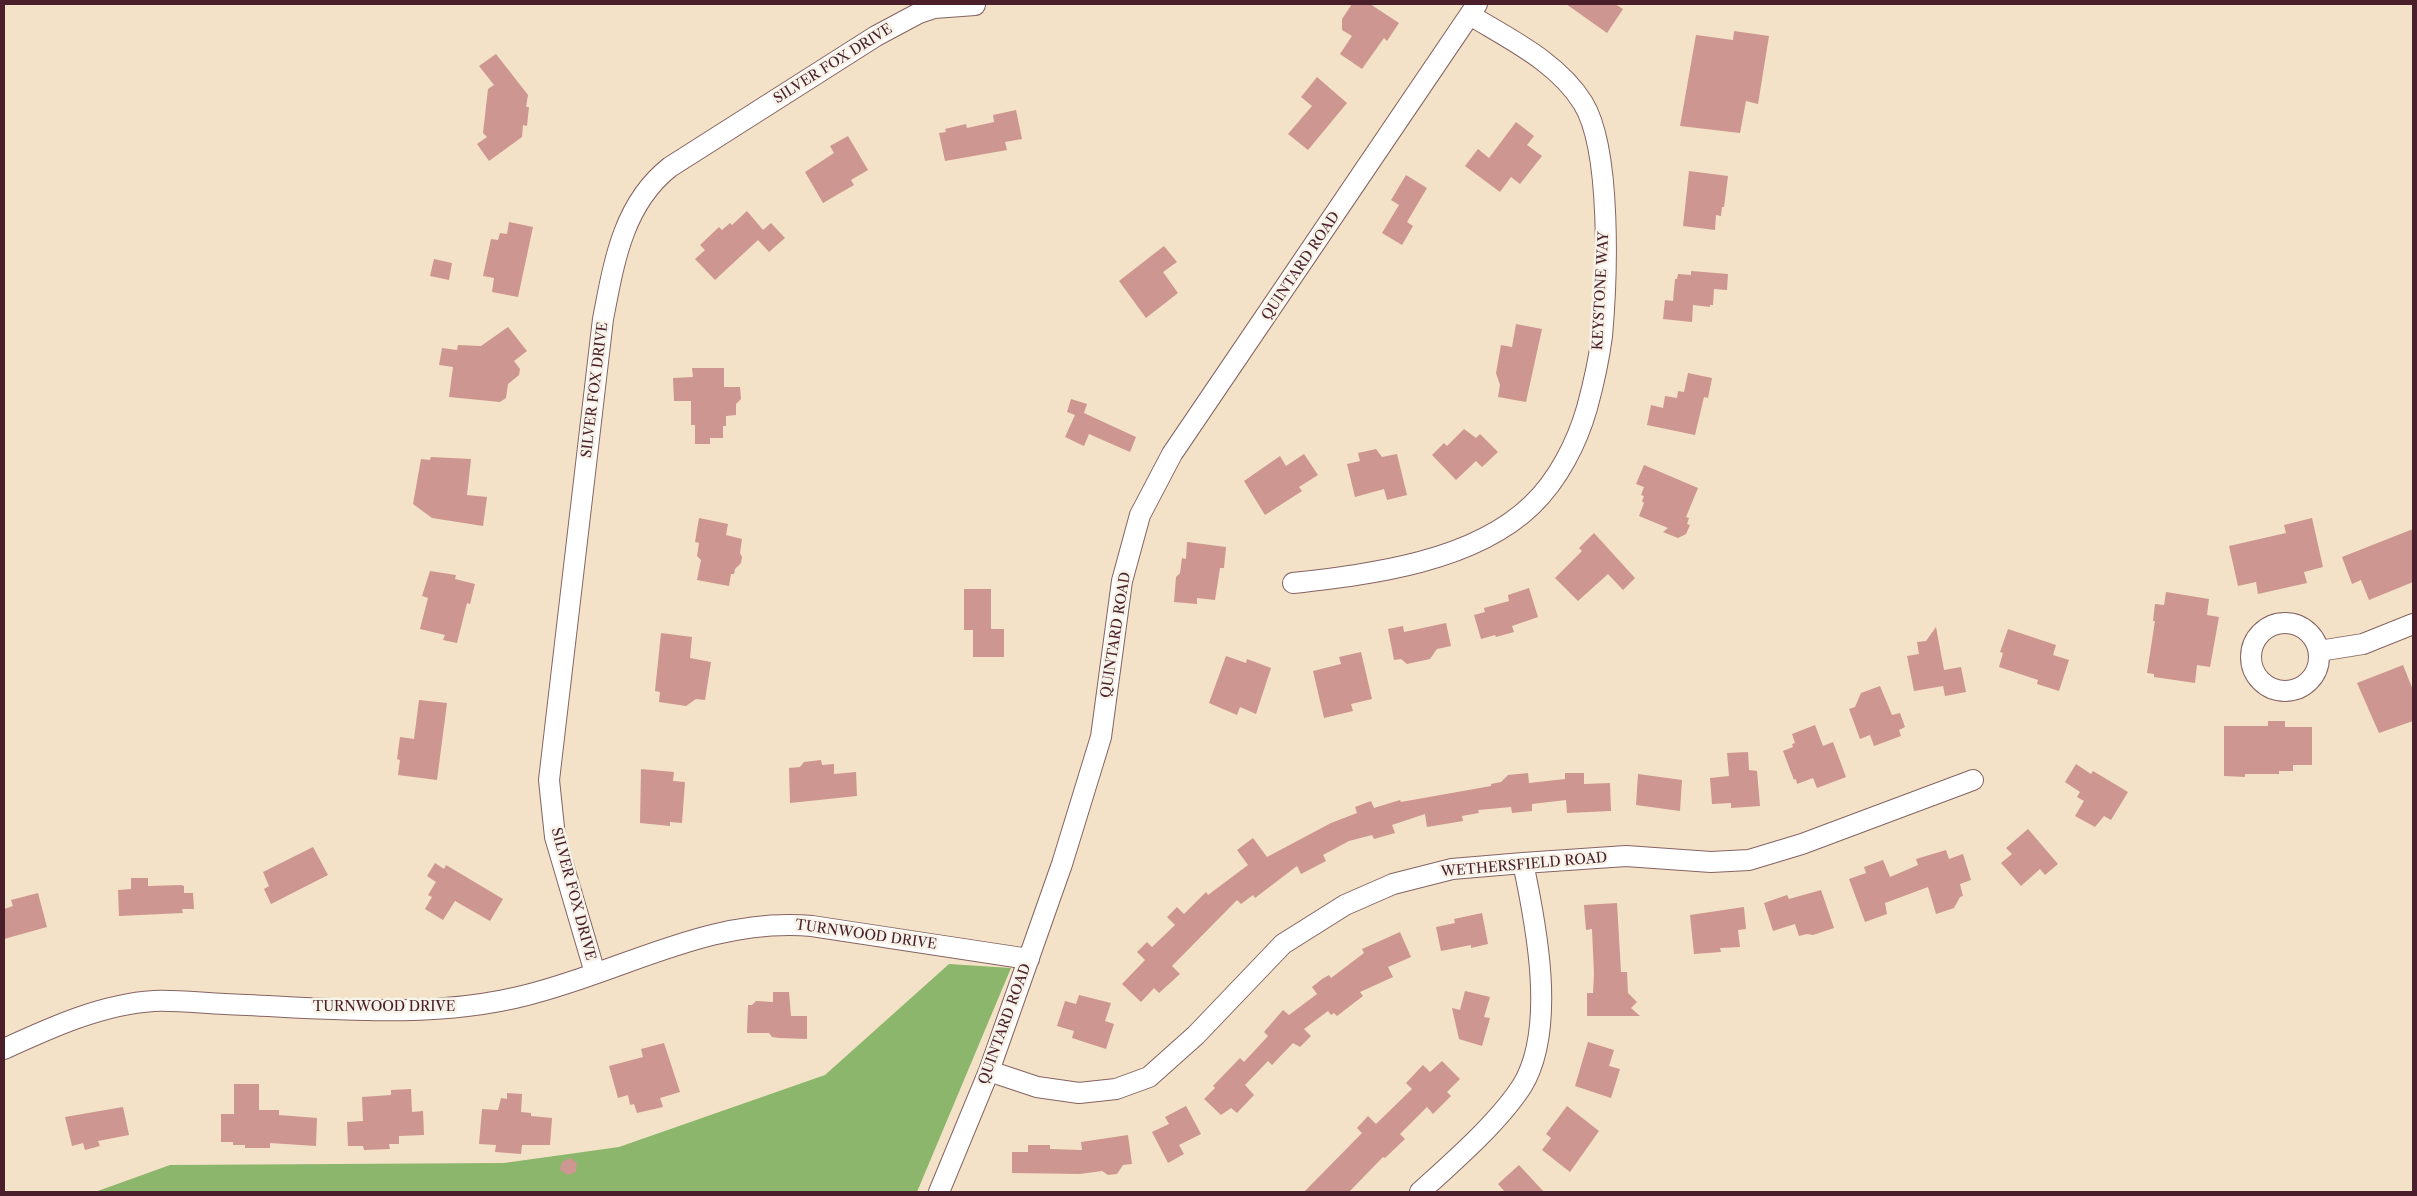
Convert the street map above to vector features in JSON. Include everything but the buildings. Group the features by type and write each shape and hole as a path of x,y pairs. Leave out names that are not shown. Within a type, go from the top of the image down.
{"street":[{"name":"SILVER FOX DRIVE","path":"595,973 555,837 549,780 603,319 617,249 633,210 656,178 670,166 876,36 919,13 934,8 975,5"},
{"name":"KEYSTONE WAY","path":"1293,583 1340,578 1398,567 1458,551 1496,532 1532,505 1553,481 1576,438 1587,409 1602,337 1605,273 1605,206 1598,141 1584,104 1565,81 1537,56 1474,9"},
{"name":"QUINTARD ROAD","path":"939,1192 989,1071 1062,864 1101,737 1122,581 1140,515 1172,454 1474,9"},
{"path":"2319,651 2363,644 2413,624"},
{"name":"WETHERSFIELD ROAD","path":"989,1071 1037,1087 1079,1093 1116,1089 1149,1077 1196,1035 1283,944 1344,905 1393,884 1452,869 1626,856 1711,862 1749,860 1802,844 1973,780"},
{"path":"1420,1192 1508,1106 1523,1084 1536,1050 1541,1013 1535,921 1523,863"},
{"name":"TURNWOOD DRIVE","path":"4,1049 104,1010 153,1002 355,1009 459,1008 528,995 712,934 784,924 1028,959"}],"green space":[{"path":"949,964 1011,968 917,1192 95,1192 170,1165 504,1163 619,1147 825,1075"}]}
